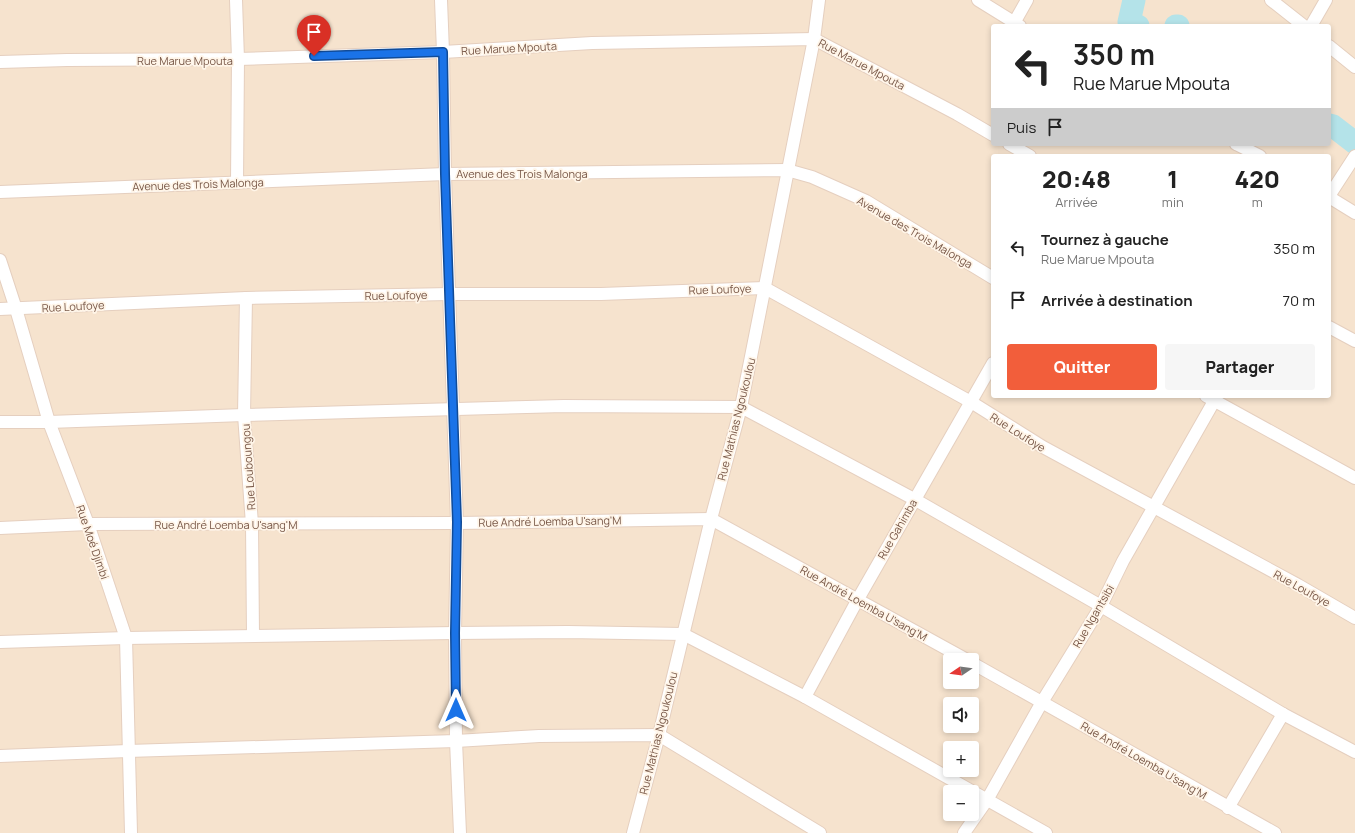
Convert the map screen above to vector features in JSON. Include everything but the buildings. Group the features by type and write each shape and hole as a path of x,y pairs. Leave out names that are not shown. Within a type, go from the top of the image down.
{"street":[{"path":"236,0 238,60 236,183"},
{"path":"441,0 452,410 457,522 455,633 456,742 460,833"},
{"name":"Rue Mathias Ngoukoulou","path":"633,833 659,735 711,518 741,407 814,39 819,0"},
{"path":"978,0 1017,24 1027,0"},
{"path":"1271,0 1301,24"},
{"path":"1312,24 1326,0"},
{"name":"Rue Marue Mpouta","path":"0,62 67,60 238,60 443,52 592,43 814,39 957,114 991,134"},
{"path":"1331,48 1355,67"},
{"path":"1012,146 1026,154"},
{"path":"1240,146 1256,154"},
{"path":"1331,193 1355,156"},
{"name":"Avenue des Trois Malonga","path":"0,192 445,174 787,170 812,177 866,201 991,277"},
{"path":"1331,197 1355,213"},
{"name":"Rue Moé Djimbi","path":"0,260 49,422 88,524 126,638 131,833"},
{"name":"Rue Loufoye","path":"0,309 246,298 450,294 601,294 765,288 971,402 1043,448 1298,585 1355,618"},
{"name":"Rue Louboungou","path":"246,298 244,415 252,524 253,636"},
{"path":"1331,327 1355,341"},
{"name":"Rue Gahimba","path":"804,697 914,499 991,367"},
{"path":"1212,398 1355,478"},
{"name":"Rue Ngantsibi","path":"964,833 987,800 1042,702 1101,606 1123,561 1212,398"},
{"path":"0,422 49,422 564,406 741,407 914,499 1101,606 1283,714 1355,752"},
{"name":"Rue André Loemba U'sang'M","path":"0,528 88,524 252,524 711,518 954,653"},
{"path":"0,642 126,638 455,633 568,632 683,634 804,697 1046,833"},
{"name":"Rue André Loemba U'sang'M","path":"979,667 1274,833"},
{"path":"1228,808 1283,714"},
{"path":"0,756 456,742 539,736 659,735 820,833"}],"shaded area":[{"path":"0,0 1355,0 1355,833 0,833"}],"waterway":[{"path":"1134,0 1129,22 1134,24"},
{"path":"1331,126 1355,143"}],"route":[{"path":"314,56 443,52 452,410 457,522 455,633 456,710"}]}
